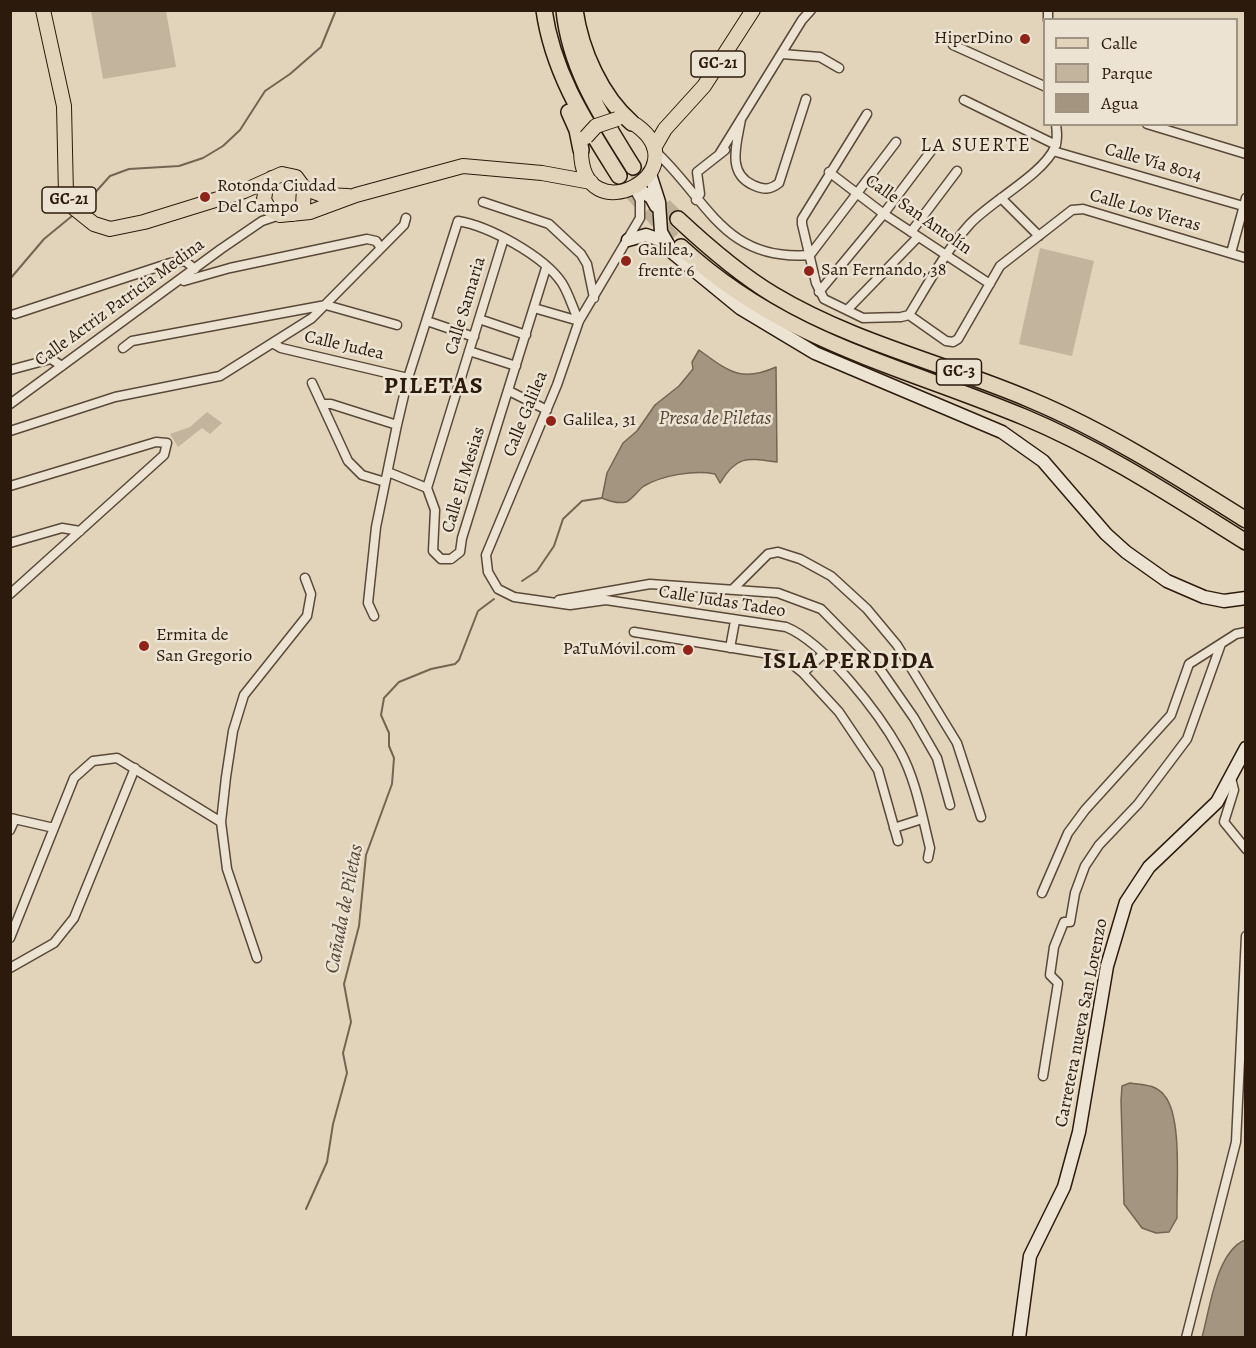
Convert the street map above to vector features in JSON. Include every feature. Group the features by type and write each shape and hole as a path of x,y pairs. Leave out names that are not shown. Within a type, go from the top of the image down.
{"highway":[{"path":"534,10 546,62 556,90 574,122 583,146"},
{"path":"544,10 554,59 566,87 576,108 619,176"},
{"path":"564,10 572,54 582,80 633,167"},
{"path":"575,10 591,64 617,109 634,124"},
{"name":"GC-3","path":"678,219 736,269 775,296 817,318 865,338 1031,400 1081,423 1133,450 1245,520"},
{"name":"GC-3","path":"681,247 758,305 810,335 1026,418 1066,436 1126,468 1245,542"}],"main road":[{"name":"GC-21","path":"43,10 64,106 66,195 74,208 94,224 110,229 144,222 244,191 282,174 296,177 304,188 322,195 356,195"},
{"name":"GC-21","path":"651,172 654,149 665,129 704,86 753,10"},
{"name":"GC-21","path":"542,173 569,168 596,126 616,120 654,127 678,114"},
{"path":"634,124 644,130 654,149"},
{"path":"583,146 581,162 591,182"},
{"name":"GC-21","path":"287,214 340,203 356,195 463,166 542,173 591,182 599,188 618,193"},
{"path":"618,193 635,189 651,172"},
{"path":"276,176 266,186 265,201 269,208 287,214 303,206 304,188"},
{"path":"244,191 265,201"}],"street":[{"path":"720,153 811,10"},
{"path":"953,45 1043,86"},
{"path":"782,54 820,57 839,68"},
{"path":"741,119 735,167 739,176 765,189 779,183 806,99"},
{"name":"Calle Vía 8014","path":"964,100 1054,148 1244,202"},
{"path":"867,114 802,219 819,292 824,299 863,318 909,315 945,256 973,221 1039,167 1054,148 1056,126"},
{"path":"1154,126 1245,154"},
{"path":"654,149 696,200 724,227 764,251 787,257 810,255 896,142"},
{"path":"696,200 700,194 697,172 720,153 729,149 736,152"},
{"path":"819,292 884,214 932,151"},
{"path":"681,179 670,170 651,172 660,202 661,232 673,253 709,285 776,332 863,375 982,422 1023,445 1043,461 1106,534 1143,567 1167,581 1204,597 1224,601 1245,598"},
{"path":"847,310 914,235 957,171"},
{"name":"Calle San Antolín","path":"830,172 884,214 990,284"},
{"path":"635,189 651,197 659,213"},
{"path":"635,189 640,206"},
{"path":"618,193 630,197 640,206"},
{"path":"1001,198 1039,236"},
{"name":"Calle Actriz Patricia Medina","path":"250,229 262,213 265,201"},
{"path":"483,202 549,224 581,254 586,264 594,298"},
{"path":"1231,253 1244,202"},
{"name":"Calle Galilea","path":"552,602 514,597 498,589 488,572 486,555 547,410 579,321 640,218 640,206"},
{"name":"Calle Los Vieras","path":"909,315 946,341 953,342 958,339 1000,266 1072,210 1083,209 1245,258"},
{"name":"Calle Actriz Patricia Medina","path":"10,404 250,229 262,221 287,214"},
{"path":"10,431 115,397 220,376 302,326 326,305 404,225 406,218"},
{"path":"374,616 368,603 376,527 397,425 408,378 458,221 470,223 518,245 546,268 561,282 579,321"},
{"path":"628,240 646,235 666,242"},
{"name":"Calle Samaria","path":"427,488 504,238"},
{"path":"164,291 190,278 367,239 376,241 381,248"},
{"path":"221,249 216,259 219,264 230,268"},
{"path":"15,314 170,263 184,261 195,269"},
{"name":"Calle El Mesias","path":"427,488 435,510 433,551 441,559 451,559 460,552 462,538 546,268"},
{"path":"123,348 132,341 326,305 397,325"},
{"path":"534,308 579,321"},
{"path":"291,312 300,315 304,320 302,326"},
{"path":"479,319 526,335"},
{"path":"427,321 474,337"},
{"name":"Calle Judea","path":"274,344 281,348 408,378"},
{"path":"470,351 516,366"},
{"path":"10,370 51,359 62,366"},
{"path":"312,383 348,461 362,475 385,482"},
{"path":"509,392 547,410"},
{"path":"323,404 331,404 397,425"},
{"path":"10,486 156,442 167,443 164,455 10,594"},
{"path":"388,472 427,488"},
{"path":"10,543 62,528 80,531"},
{"path":"733,589 768,554 778,552 800,559 831,576 867,609 897,645 957,743 981,817"},
{"path":"256,958 227,870 221,822 237,712 244,695 257,676 307,616 311,594 305,578"},
{"path":"552,602 650,584 778,593 821,609 880,669 914,718 937,759 950,805"},
{"name":"Calle Judas Tadeo","path":"552,602 570,605 606,600 786,627 801,633 861,694 900,751 911,777 930,848 928,858"},
{"path":"730,648 735,621"},
{"path":"634,632 782,656 803,674 839,712 878,770 898,841"},
{"path":"1042,893 1068,833 1085,810 1171,715 1189,664 1236,634 1245,632"},
{"path":"1043,1076 1058,983 1050,975 1054,947 1064,922 1070,922 1075,893 1085,866 1099,845 1138,804 1187,739 1221,644"},
{"path":"803,674 823,654"},
{"name":"Carretera nueva San Lorenzo","path":"1019,1338 1030,1256 1064,1187 1079,1132 1107,966 1126,902 1149,867 1217,802 1245,748"},
{"path":"10,938 74,778 83,767 105,757 117,758 221,822"},
{"path":"10,968 54,943 74,918 135,768"},
{"path":"1231,778 1234,790 1224,822 1245,849"},
{"path":"10,830 13,818 54,828"},
{"path":"894,828 922,819"},
{"path":"1186,1338 1236,1142 1245,936"}],"green space":[{"path":"91,11 166,11 176,67 103,79"},
{"path":"1040,248 1094,261 1072,356 1019,344"},
{"path":"207,412 222,423 210,434 202,428 178,447 170,434 190,427"}],"water":[{"name":"Presa de Piletas","path":"699,350 727,369 744,374 764,372 776,367 777,462 744,460 732,467 720,483 715,474 688,473 652,482 626,502 602,498 607,473 623,443 637,431 655,405 679,386 693,369 692,362"},
{"path":"1130,1083 1160,1091 1170,1105 1174,1119 1177,1154 1177,1218 1169,1232 1156,1233 1142,1228 1124,1204 1121,1101 1122,1086"},
{"path":"1245,1240 1245,1337 1202,1337 1211,1297 1221,1269 1235,1246"}],"waterway":[{"path":"83,206 110,176 129,169 179,166 203,158 223,146 240,130 265,91 290,74 321,47 336,10"},
{"path":"10,279 44,239 72,216"},
{"name":"Cañada de Piletas","path":"522,581 537,571 554,546 563,519 582,501 602,498"},
{"name":"Cañada de Piletas","path":"306,1209 327,1162 333,1124 347,1073 343,1053 351,1022 344,984 359,926 366,855 392,784 394,758 389,746 389,733 381,715 384,698 399,682 431,669 455,664 459,660 478,611 494,599"}],"tunnel":[{"path":"635,170 652,193 678,219"},
{"path":"632,193 681,247"}],"place":[{"name":"HiperDino","path":"1025,39"},
{"name":"Rotonda Ciudad Del Campo","path":"205,197"},
{"name":"Galilea, frente 6","path":"626,261"},
{"name":"San Fernando, 38","path":"809,271"},
{"name":"Galilea, 31","path":"551,421"},
{"name":"Ermita de San Gregorio","path":"144,646"},
{"name":"PaTuMóvil.com","path":"688,650"}],"district":[{"name":"LA SUERTE","path":"976,146"},
{"name":"PILETAS","path":"434,387"},
{"name":"ISLA PERDIDA","path":"849,662"}]}
